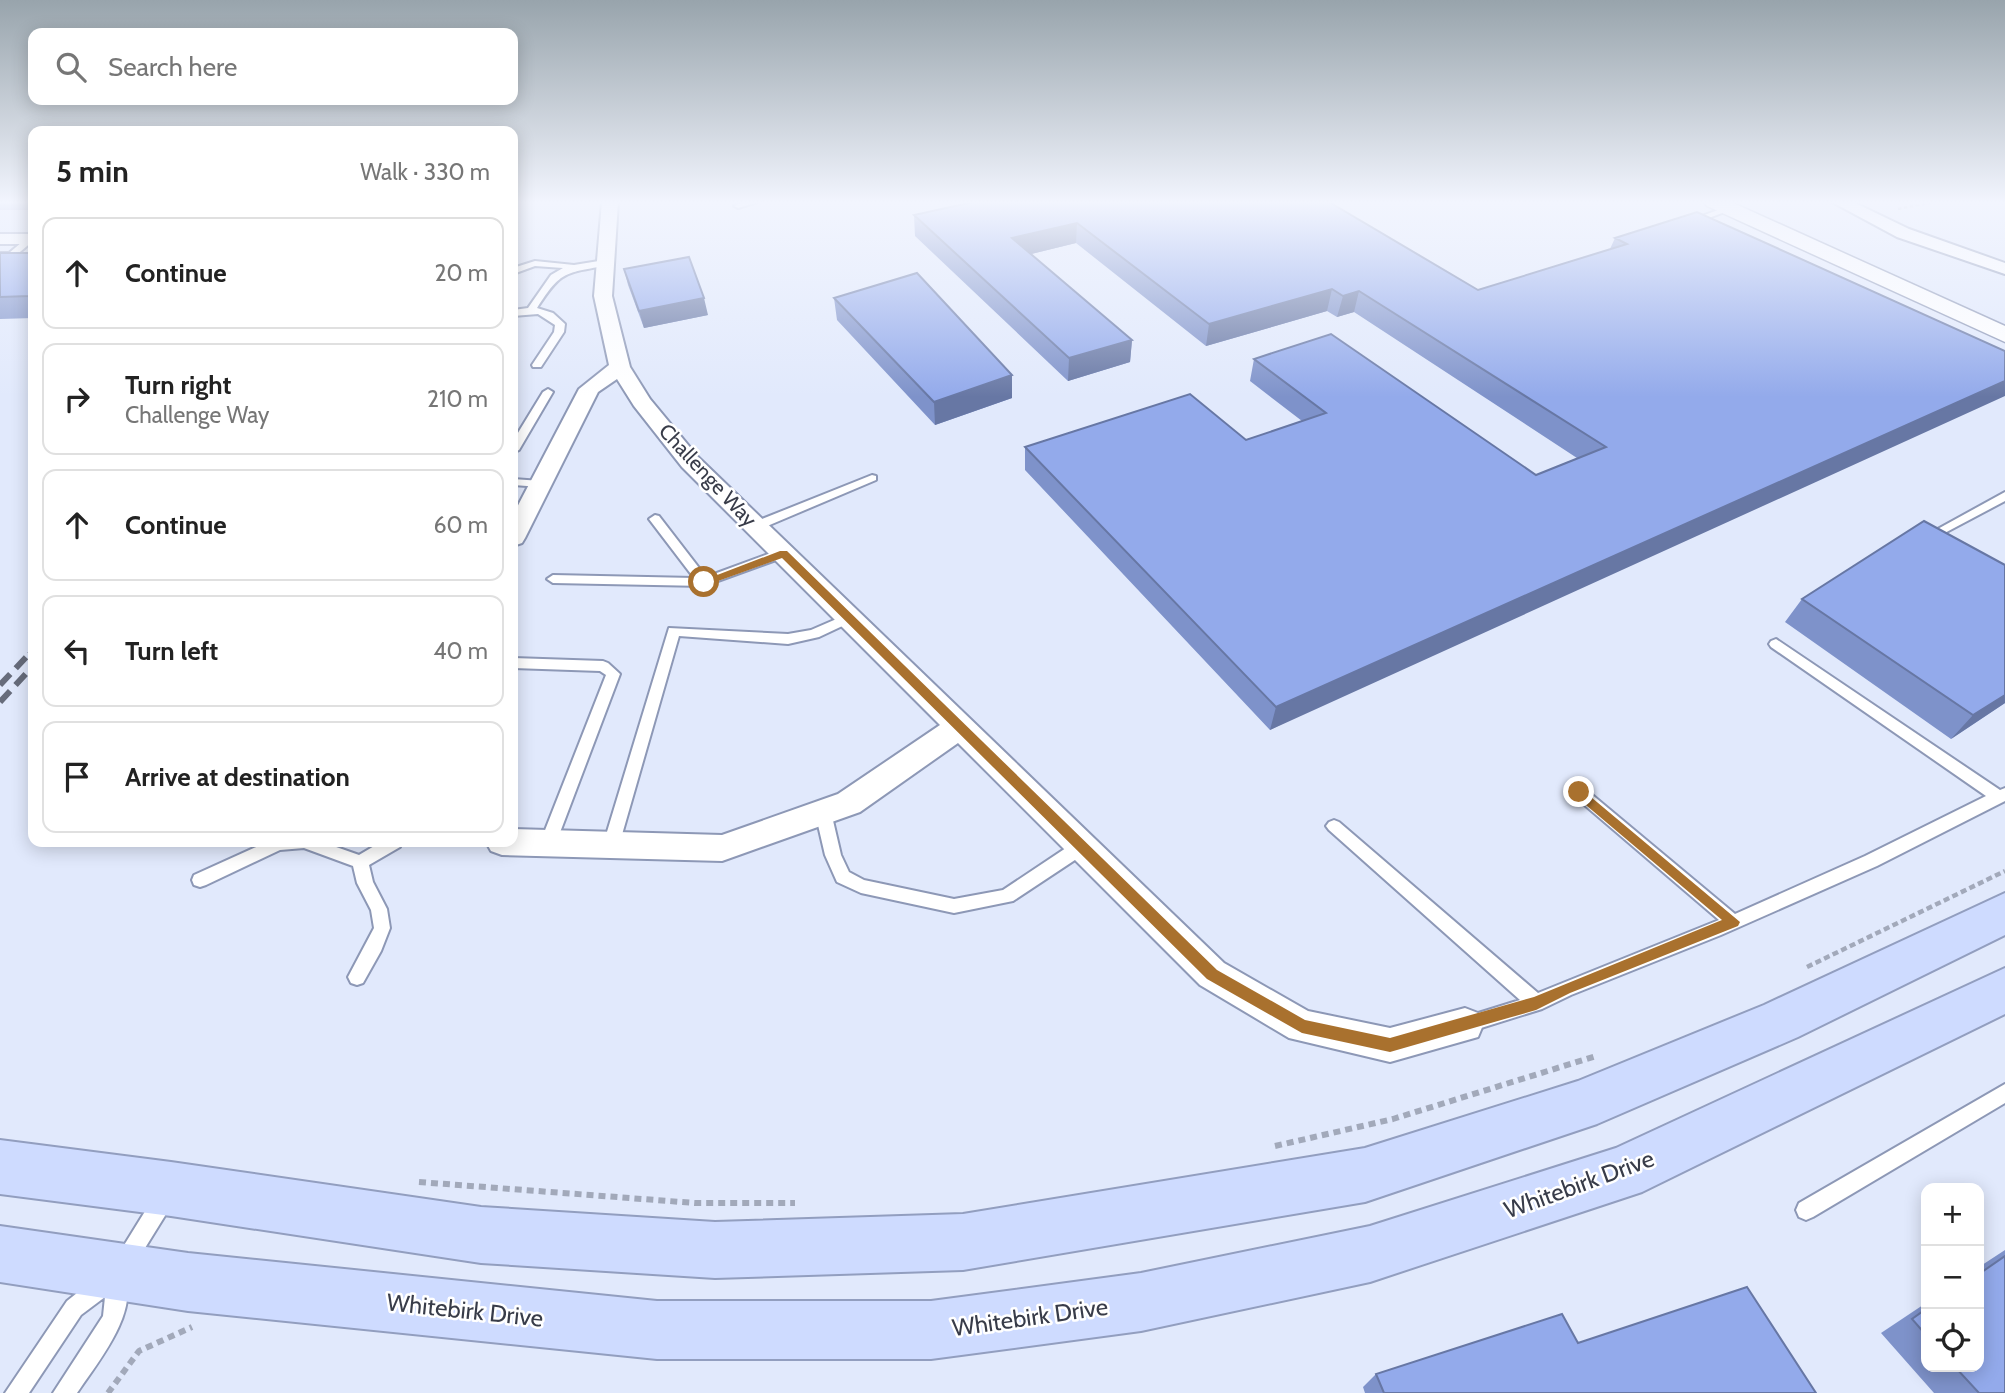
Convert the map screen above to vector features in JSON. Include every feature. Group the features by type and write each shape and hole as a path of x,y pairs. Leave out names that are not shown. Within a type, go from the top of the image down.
{"highway":[{"path":"0,1167 495,1236 715,1250 963,1242 1365,1175 1579,1106 1781,1021 2005,913"},
{"name":"Whitebirk Drive","path":"0,1254 118,1273 657,1330 931,1330 1140,1302 1370,1254 1623,1173 2005,990"}],"street":[{"name":"Challenge Way","path":"604,267 603,296 620,367 641,402 690,461 1212,974 1302,1026 1390,1045 1465,1025"},
{"path":"1856,267 2005,335"},
{"path":"518,528 589,389 620,367"},
{"path":"518,842 722,848 849,803 959,727"}],"lane":[{"path":"534,308 554,275 575,267"},
{"path":"518,312 534,308 552,316 560,324 559,332 537,365"},
{"path":"518,442 548,392"},
{"path":"756,526 872,478"},
{"path":"518,482 541,484"},
{"path":"1952,548 1931,536 2005,496"},
{"path":"654,519 704,582"},
{"path":"553,579 704,582 783,553"},
{"path":"611,845 674,631 788,639 814,634 848,618"},
{"path":"1465,1025 1536,1003 1733,922 1871,861 2002,796 1776,643"},
{"path":"518,663 603,666 613,674 548,843"},
{"path":"1579,792 1733,922"},
{"path":"823,812 834,855 843,877 861,886 954,905 1007,896 1081,847"},
{"path":"1334,826 1536,1003"},
{"path":"200,880 272,847"},
{"path":"318,847 360,862"},
{"path":"360,862 386,847"},
{"path":"357,977 382,928 379,909 365,883 360,862"},
{"path":"1805,1210 2005,1093"},
{"path":"16,1393 74,1308 118,1273 171,1189"},
{"path":"64,1393 113,1319 118,1273"}],"path":[{"path":"1798,971 2005,871"},
{"path":"1263,1149 1393,1119 1598,1055"},
{"path":"404,1181 695,1203 804,1203"},
{"path":"108,1393 139,1351 201,1323"}],"building":[{"path":"0,267 28,267 28,296 0,297"},
{"path":"693,267 704,298 639,311 624,269"},
{"path":"970,267 1046,267 1132,340 1069,358"},
{"path":"1135,267 1439,267 1478,290 1552,267 1819,267 2005,351 2005,381 1276,707 1025,447 1190,394 1246,440 1326,413 1254,359 1331,334 1536,475 1606,447 1359,291 1343,296 1332,289 1209,324"},
{"path":"917,273 1012,375 934,402 834,298"},
{"path":"1924,521 2005,565 2005,695 1973,715 1802,599"},
{"path":"2005,1256 2005,1393 1979,1393 1960,1372 1984,1372 1984,1271"},
{"path":"1747,1287 1816,1393 1384,1393 1376,1374 1562,1314 1578,1343"},
{"path":"1921,1313 1921,1329 1912,1319"}],"railway":[{"path":"0,685 28,655"},
{"path":"0,702 28,671"}],"route":[{"path":"704,582 783,553 1212,974 1302,1026 1390,1045 1536,1003 1733,922 1579,792"}]}
